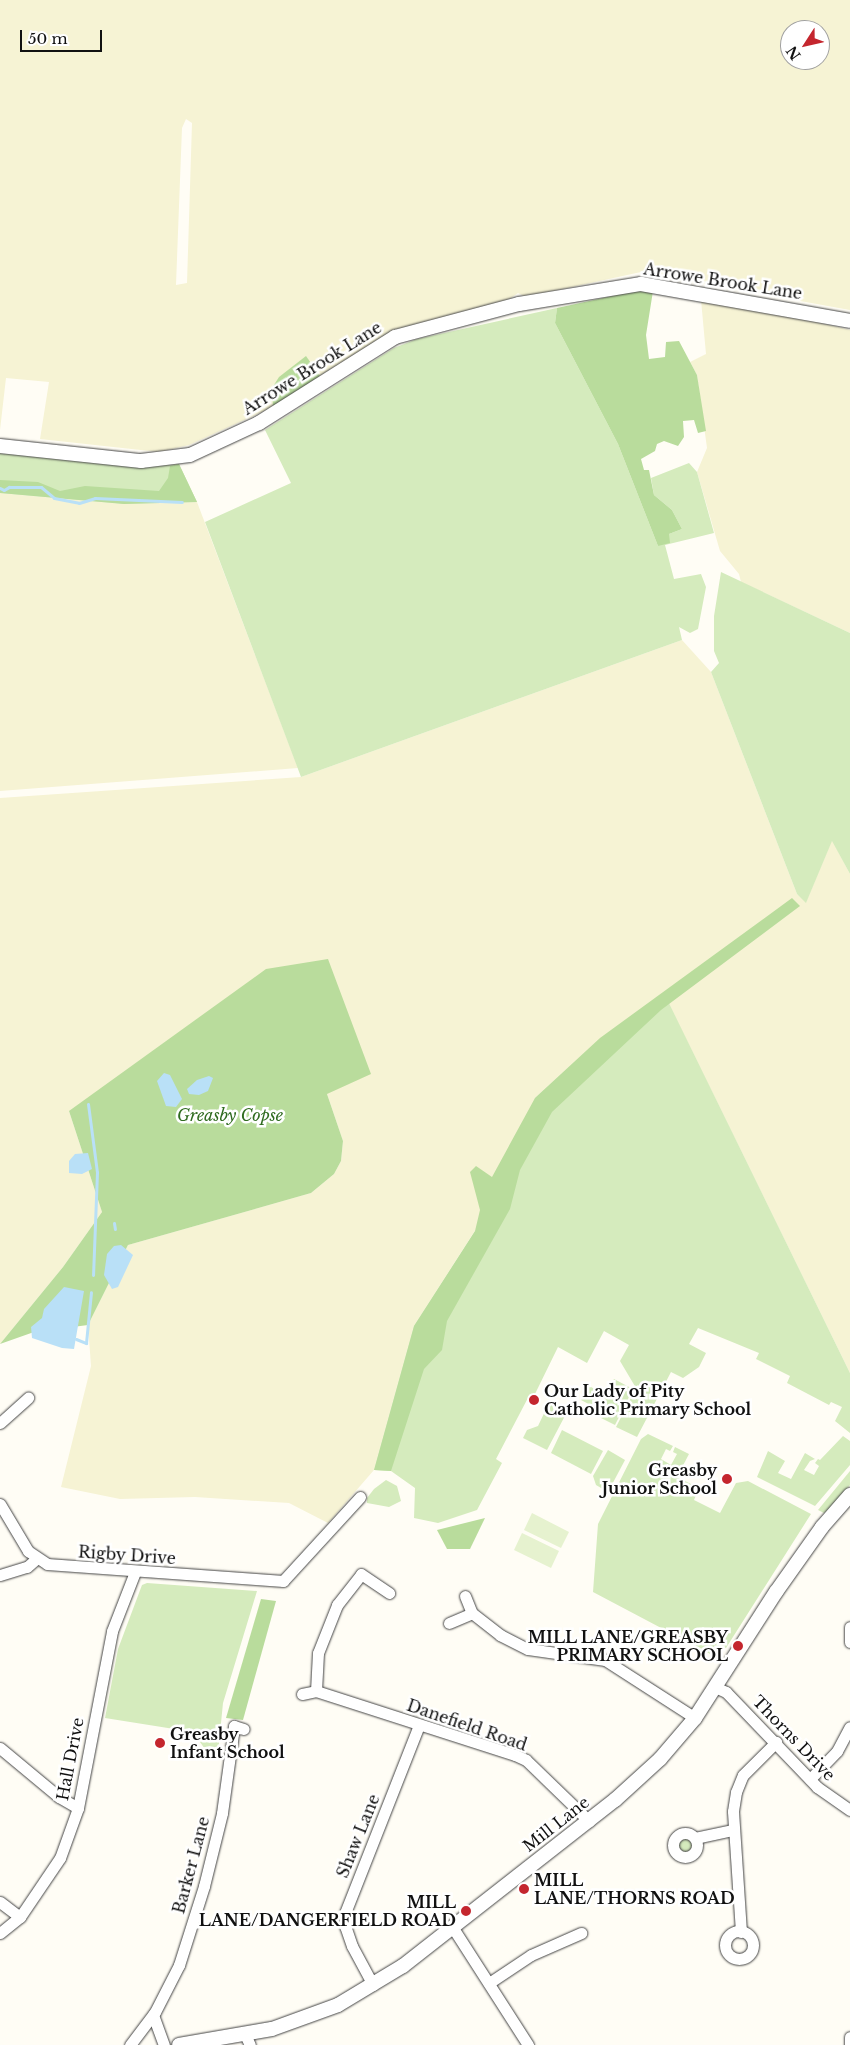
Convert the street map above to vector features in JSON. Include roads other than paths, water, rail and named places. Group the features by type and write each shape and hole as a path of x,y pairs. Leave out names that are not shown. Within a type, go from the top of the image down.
{"street":[{"name":"Arrowe Brook Lane","path":"0,446 141,462 190,456 259,423 396,338 519,304 642,284 850,321"},
{"path":"0,1423 28,1398"},
{"name":"Mill Lane","path":"179,2045 248,2040 338,2005 373,1985 453,1928 589,1821 660,1759 695,1718 717,1688 776,1592 822,1527 850,1495"},
{"name":"Rigby Drive","path":"0,1504 20,1539 37,1558 60,1567 283,1581 360,1497"},
{"path":"0,1575 27,1567 37,1558"},
{"name":"Hall Drive","path":"0,1933 20,1917 60,1858 78,1808 112,1631 135,1572"},
{"path":"302,1694 316,1691 318,1653 337,1605 361,1574 389,1593"},
{"path":"465,1596 472,1613 500,1635 528,1648 606,1660 695,1718"},
{"path":"449,1623 472,1613"},
{"path":"850,1627 850,1642"},
{"name":"Thorns Drive","path":"717,1688 726,1692 810,1778 850,1810"},
{"name":"Danefield Road","path":"316,1691 526,1760 589,1821"},
{"name":"Barker Lane","path":"130,2045 153,2015 179,1965 204,1886 222,1813 234,1726 244,1729"},
{"name":"Shaw Lane","path":"373,1985 352,1946 345,1926 346,1913 419,1726"},
{"path":"810,1778 837,1750 850,1727"},
{"path":"741,1932 738,1852 733,1811 743,1775 776,1742"},
{"path":"0,1748 59,1797 78,1808"},
{"path":"695,1838 734,1830"},
{"path":"0,1902 20,1917"},
{"path":"453,1928 528,2045"},
{"path":"489,1983 532,1955 581,1933"},
{"path":"153,2015 164,2045"},
{"path":"850,2037 850,2045"}],"water":[{"path":"164,1073 170,1075 182,1099 176,1107 166,1106 157,1081"},
{"path":"209,1076 213,1078 208,1091 199,1095 189,1094 187,1089 197,1080"},
{"path":"88,1153 92,1169 82,1174 69,1173 69,1161 75,1154"},
{"path":"121,1245 133,1255 118,1287 112,1289 104,1275 107,1254 114,1246"},
{"path":"64,1287 84,1291 74,1349 62,1348 32,1338 31,1327 42,1318 44,1309"}],"waterway":[{"path":"0,488 4,490 9,487 41,487 54,498 79,503 95,498 182,502"},
{"path":"88,1104 97,1172 93,1275"},
{"path":"114,1223 115,1229"},
{"path":"76,1339 86,1343 91,1292"}],"place":[{"name":"Our Lady of Pity Catholic Primary School","path":"534,1400"},
{"name":"Greasby Junior School","path":"727,1479"},
{"name":"MILL LANE/GREASBY PRIMARY SCHOOL","path":"738,1646"},
{"name":"Greasby Infant School","path":"160,1743"},
{"name":"MILL LANE/THORNS ROAD","path":"524,1889"},
{"name":"MILL LANE/DANGERFIELD ROAD","path":"466,1911"}],"park label":[{"name":"Greasby Copse","path":"230,1115"}]}
